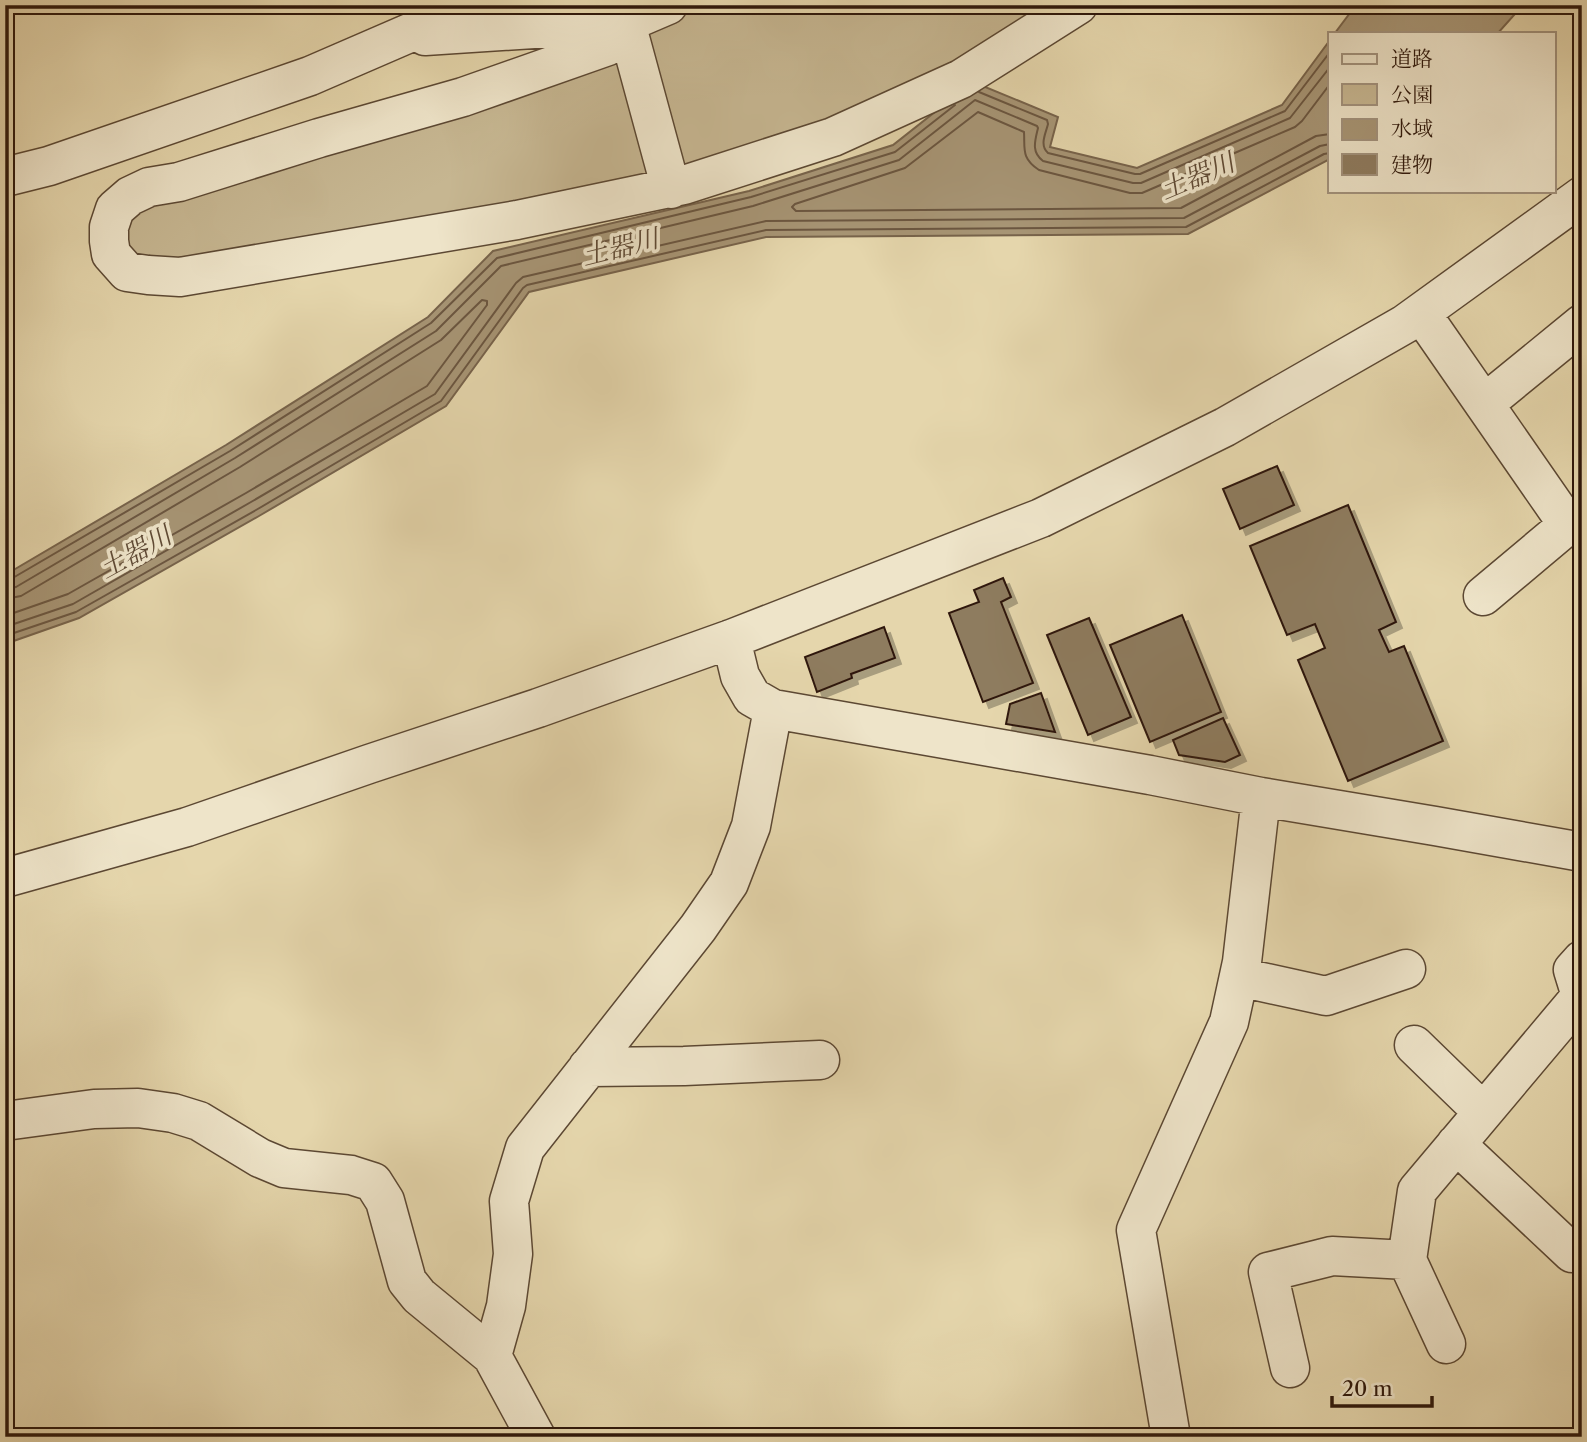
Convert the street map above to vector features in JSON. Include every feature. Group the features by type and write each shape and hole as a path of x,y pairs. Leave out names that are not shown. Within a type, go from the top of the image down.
{"street":[{"path":"5,177 49,166 310,76 474,5"},
{"path":"399,38 626,23 668,5"},
{"path":"626,23 608,46 463,97 179,182 149,187 130,196 115,209 109,227 111,254 127,272 180,277 517,220 670,188 833,137 961,79 1078,5"},
{"path":"626,23 670,188"},
{"path":"5,878 187,827 538,708 731,639 1041,518 1225,427 1405,324 1582,196"},
{"path":"1422,313 1484,404 1575,519 1483,596"},
{"path":"1484,404 1582,324"},
{"path":"731,639 740,676 752,697 773,709 1582,852"},
{"path":"492,1356 506,1306 513,1254 509,1201 525,1148 698,928 729,883 751,826 773,709"},
{"path":"1171,1437 1136,1230 1229,1022 1247,923 1261,797"},
{"path":"1446,1344 1407,1260 1418,1191 1581,996 1573,970 1582,960"},
{"path":"1239,978 1326,996 1406,968"},
{"path":"1414,1045 1483,1112"},
{"path":"588,1067 820,1060"},
{"path":"5,1121 94,1109 138,1108 173,1113 199,1121 260,1158 284,1168 351,1175 373,1182 385,1201 407,1281 419,1296 492,1356 536,1437"},
{"path":"1456,1144 1572,1253"},
{"path":"1290,1368 1268,1272 1332,1256 1407,1260"}],"green space":[{"path":"700,5 1049,5 952,68 871,107 675,175 636,29"},
{"path":"619,52 653,178 150,267 124,250 124,218 137,205"}],"water":[{"path":"1356,5 1523,5 1499,32 1336,32"},
{"name":"土器川","path":"1328,43 1328,160 1188,234 766,237 529,292 446,406 79,618 5,644 5,575 226,445 428,317 493,251 749,191 893,145 973,82 1058,117 1050,147 1137,168 1282,105"}],"building":[{"path":"1277,466 1294,505 1240,529 1223,489"},
{"path":"1348,505 1396,622 1379,630 1389,652 1404,646 1443,741 1348,781 1298,660 1325,648 1315,624 1287,635 1250,546"},
{"path":"1003,578 1011,597 1001,602 1033,683 983,702 949,613 979,602 974,590"},
{"path":"1182,615 1221,712 1150,742 1110,645"},
{"path":"1089,618 1131,717 1088,735 1047,635"},
{"path":"884,627 895,658 851,674 852,678 817,692 805,657"},
{"path":"1041,693 1055,732 1006,724 1010,704"},
{"path":"1223,718 1240,755 1225,762 1179,755 1173,740"}]}
